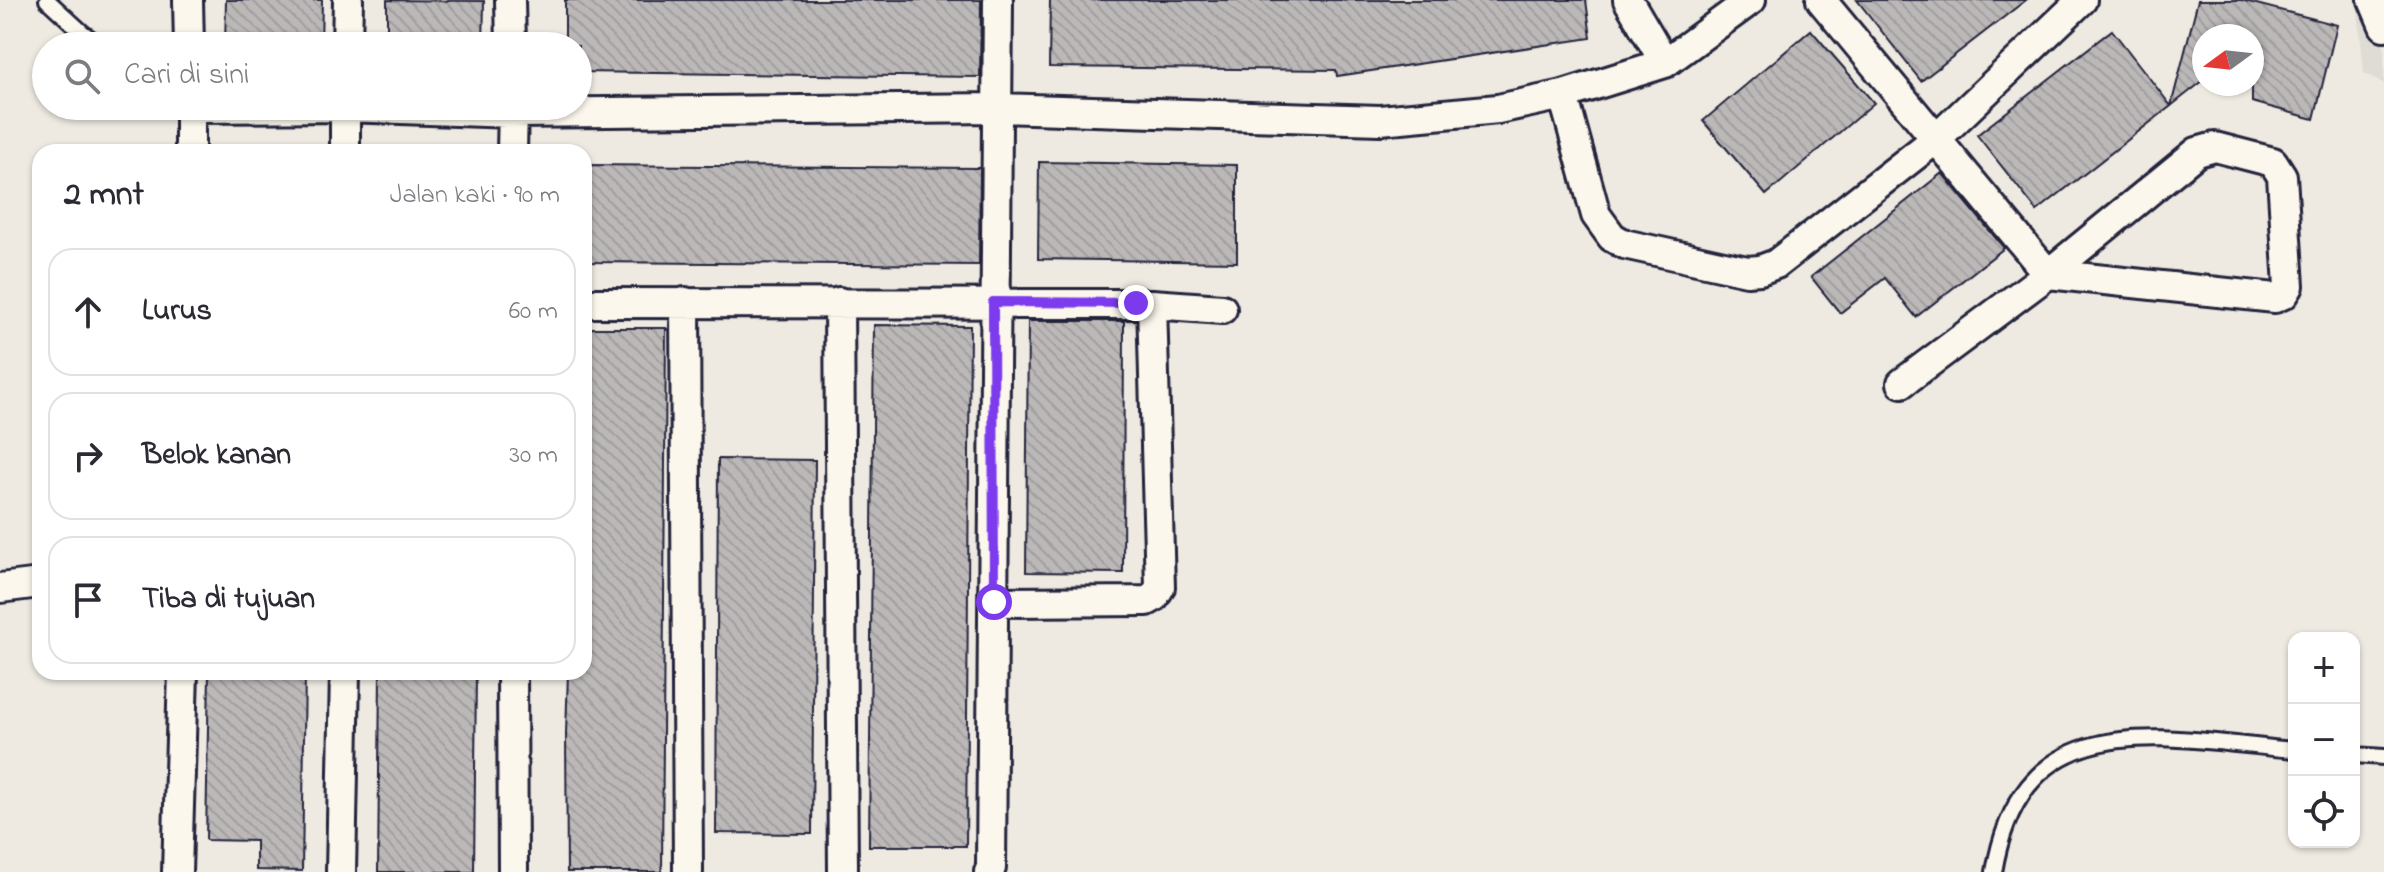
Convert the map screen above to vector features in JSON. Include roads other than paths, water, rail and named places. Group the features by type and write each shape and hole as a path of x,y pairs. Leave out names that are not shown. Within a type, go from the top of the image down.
{"street":[{"path":"188,0 189,32"},
{"path":"347,32 348,0"},
{"path":"510,0 511,32"},
{"path":"989,872 998,0"},
{"path":"1628,0 1665,63"},
{"path":"592,110 998,108 1380,120 1498,109 1563,95 1665,63 1751,0"},
{"path":"1821,0 2048,274 2275,298 2284,294 2289,286 2282,176 2273,162 2215,147 2197,152 2048,274 1902,383"},
{"path":"1563,95 1596,215 1612,237 1624,244 1747,271 1760,270 1776,264 1936,139 2082,0"},
{"path":"2373,0 2384,26"},
{"path":"189,120 190,144"},
{"path":"345,120 345,144"},
{"path":"512,144 513,120"},
{"path":"685,302 688,872"},
{"path":"839,302 843,872"},
{"path":"592,303 993,302 1152,304 1222,309"},
{"path":"994,602 1147,601 1154,597 1160,587 1152,304"},
{"path":"0,588 32,584"},
{"path":"177,872 183,680"},
{"path":"341,872 345,680"},
{"path":"512,680 513,872"}],"lane":[{"path":"47,0 82,32"},
{"path":"1994,872 2013,807 2046,765 2083,746 2133,737 2288,750"},
{"path":"2360,755 2384,757"}]}
